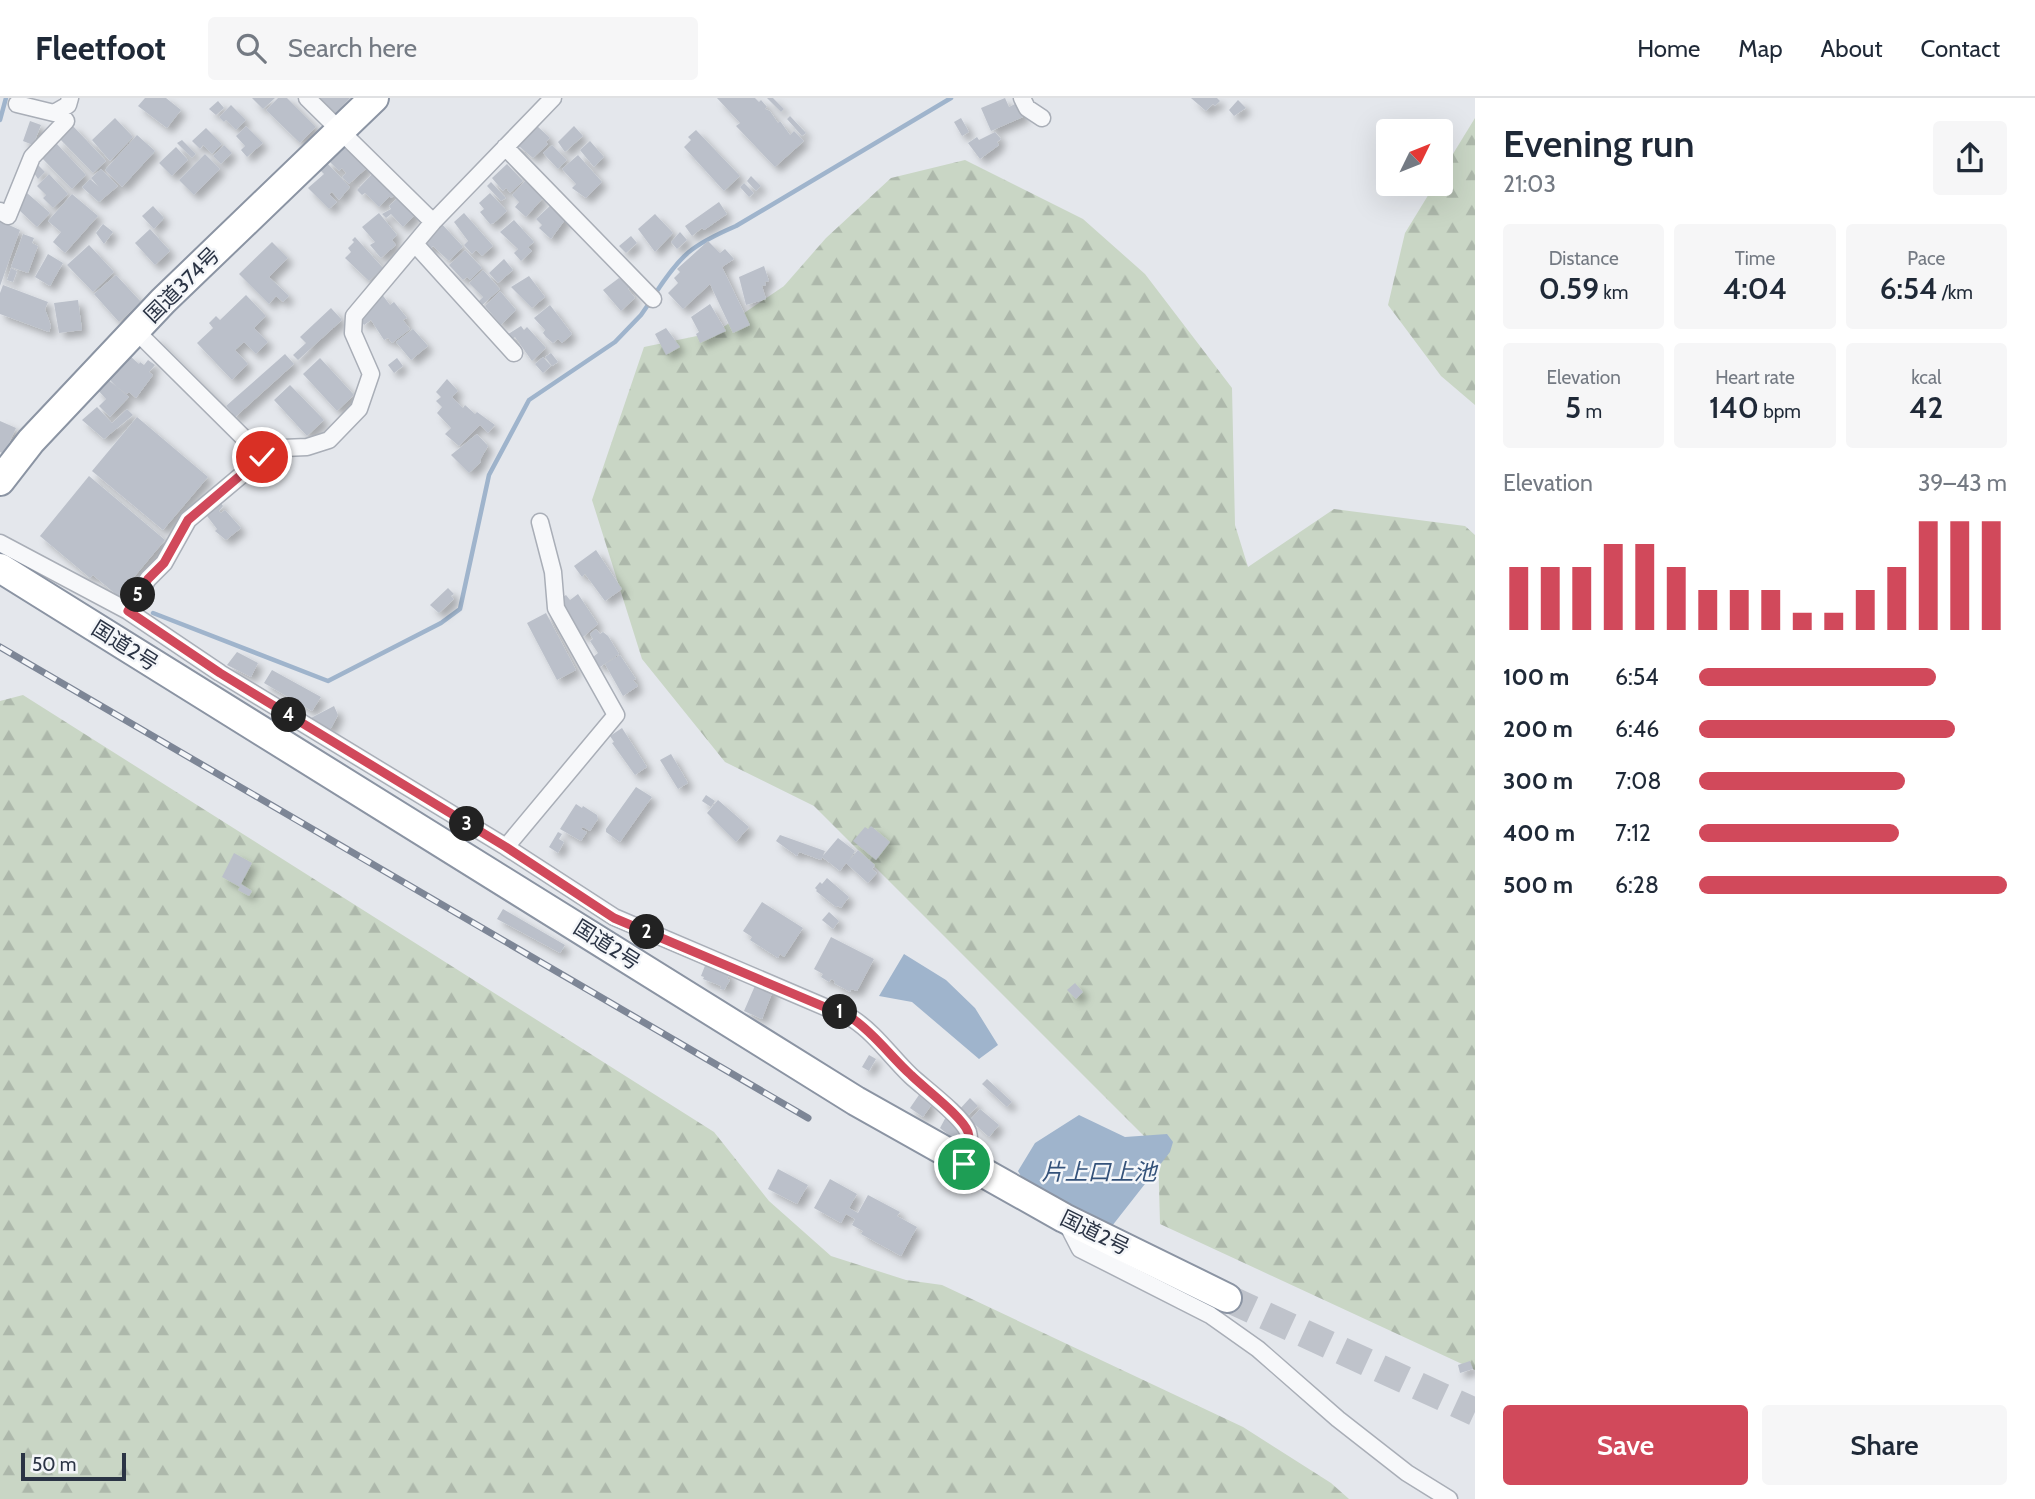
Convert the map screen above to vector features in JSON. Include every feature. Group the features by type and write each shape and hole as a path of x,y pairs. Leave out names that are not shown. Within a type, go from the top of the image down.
{"highway":[{"name":"国道374号","path":"0,481 31,441 135,330 374,98"},
{"name":"国道2号","path":"0,568 795,1063 964,1164 1064,1218 1227,1298"}],"street":[{"path":"17,104 54,113 68,105 71,98"},
{"path":"307,98 433,222"},
{"path":"128,611 148,579 164,563 188,520 262,457 283,448 307,447 330,440 359,409 371,373 353,333 354,316 433,222 553,98"},
{"path":"1022,98 1027,108 1042,118"},
{"path":"0,211 8,216 32,157 66,121 58,111"},
{"path":"505,147 653,299"},
{"path":"415,244 514,353"},
{"path":"135,330 262,457"},
{"path":"506,847 616,715 556,608 554,572 540,522"},
{"path":"0,543 128,611 220,673 506,847 614,918 729,968 841,1012 866,1028 911,1075 961,1120 968,1133 968,1150 964,1164"},
{"path":"1064,1218 1080,1249 1210,1315 1258,1349 1338,1419 1407,1473 1449,1499"}],"green space":[{"path":"1475,118 1475,405 1441,376 1388,305 1405,233 1428,196 1453,196 1453,154"},
{"path":"965,160 1083,219 1145,274 1232,388 1235,525 1248,567 1334,509 1465,526 1475,535 1475,1370 1160,1224 1158,1150 814,806 725,762 642,659 592,500 644,347 716,332 784,286 826,238 891,178"},
{"path":"23,695 714,1132 769,1201 831,1256 906,1280 942,1285 1243,1427 1331,1483 1349,1499 0,1499 0,701"}],"water":[{"path":"904,954 946,980 975,1008 998,1045 979,1059 912,1002 879,996"},
{"name":"片上口上池","path":"1079,1115 1125,1137 1167,1134 1173,1142 1170,1152 1112,1226 1023,1180 1018,1171 1035,1143"}],"building":[{"path":"145,98 166,98 181,110 167,128 138,106"},
{"path":"252,98 275,98 263,109"},
{"path":"278,98 287,98 316,127 300,143 266,110"},
{"path":"319,98 350,98 335,114"},
{"path":"717,98 761,100 767,107 765,109 770,111 778,123 780,121 790,135 794,131 804,141 775,167 736,126 740,123"},
{"path":"767,98 773,98 784,109 781,112"},
{"path":"1005,98 1009,107 1019,102 1025,116 991,131 981,108"},
{"path":"1191,98 1217,98 1220,101 1206,111"},
{"path":"1238,100 1246,108 1234,116 1229,110"},
{"path":"218,101 224,108 216,115 209,109"},
{"path":"231,105 246,120 236,130 219,117"},
{"path":"790,116 806,133 802,136 787,119"},
{"path":"115,118 133,137 110,161 92,140"},
{"path":"961,118 969,132 962,136 954,122"},
{"path":"30,121 41,125 33,145 23,141"},
{"path":"72,125 106,161 93,173 59,138"},
{"path":"536,125 550,138 546,142 548,144 533,158 520,147 516,150 513,147"},
{"path":"246,126 263,143 247,157 241,150 245,146 236,136"},
{"path":"574,126 583,136 565,152 558,142"},
{"path":"206,128 222,144 212,154 203,145 200,149 192,141"},
{"path":"696,130 740,176 724,191 684,147 691,140 688,137"},
{"path":"995,132 1001,139 997,142 999,145 980,159 968,143 977,137 979,140"},
{"path":"137,135 155,151 122,187 105,170"},
{"path":"182,140 196,154 192,158 177,143"},
{"path":"590,141 604,157 594,167 580,150"},
{"path":"56,143 86,175 72,189 41,157"},
{"path":"346,143 369,166 349,184 342,177 346,173 342,168 339,171 328,160"},
{"path":"224,145 232,153 221,164 213,156"},
{"path":"552,145 567,160 558,169 543,153"},
{"path":"176,147 188,160 172,176 159,163"},
{"path":"205,154 220,169 194,195 179,180"},
{"path":"578,155 602,182 586,198 572,188 576,184 562,169"},
{"path":"326,162 350,187 339,200 332,192 329,194 337,202 329,209 308,188 324,174 319,169"},
{"path":"37,164 45,172 38,179 34,173"},
{"path":"507,164 523,181 510,193 506,188 503,191 492,178"},
{"path":"101,169 118,186 99,202 82,187 90,179 99,187 91,178"},
{"path":"374,172 396,194 379,207 365,193 362,195 357,190"},
{"path":"49,174 68,194 53,208 43,198 46,195 37,186"},
{"path":"751,176 761,186 756,191 747,181"},
{"path":"525,181 543,198 526,217 515,207 519,202 512,195"},
{"path":"491,182 506,198 501,201 487,186"},
{"path":"744,183 754,193 749,197 740,187"},
{"path":"27,193 50,213 37,227 19,210"},
{"path":"490,193 507,211 490,224 480,212 484,209 479,203"},
{"path":"72,194 98,216 65,253 53,242 61,232 48,221"},
{"path":"400,196 417,213 403,227 391,214 386,218 382,214 391,209 389,206"},
{"path":"719,202 727,214 692,236 685,226"},
{"path":"552,204 567,217 551,239 539,228 542,225 536,219"},
{"path":"153,206 164,218 154,229 142,216"},
{"path":"379,213 397,235 392,240 396,245 381,258 370,245 375,242 362,227"},
{"path":"464,213 493,246 482,256 476,250 472,254 464,245 468,241 454,222"},
{"path":"655,214 673,233 655,252 638,229"},
{"path":"514,220 534,242 528,247 532,251 521,261 514,253 518,249 500,232"},
{"path":"0,221 20,230 0,286"},
{"path":"440,222 463,247 449,261 433,246 429,250 422,243"},
{"path":"103,224 113,232 104,244 96,233"},
{"path":"150,229 170,251 155,265 135,243"},
{"path":"680,232 687,240 677,249 671,242"},
{"path":"23,234 34,238 32,243 38,246 28,273 11,267"},
{"path":"631,236 637,243 626,253 619,246"},
{"path":"355,237 383,268 369,281 345,258 351,252 348,248"},
{"path":"708,241 720,253 725,249 734,259 722,267 750,325 733,333 710,284 683,309 668,293 678,283 674,278 680,272 677,269"},
{"path":"272,242 288,258 269,277 289,296 283,302 276,296 269,304 239,274"},
{"path":"89,245 114,272 93,292 67,265"},
{"path":"465,250 482,268 470,280 467,277 463,280 449,265"},
{"path":"48,254 63,263 50,286 35,277"},
{"path":"504,259 513,270 498,283 489,273"},
{"path":"764,266 769,281 762,286 766,299 746,305 739,277"},
{"path":"11,268 17,271 13,282 7,280"},
{"path":"483,270 500,289 480,307 477,303 483,297 469,283"},
{"path":"116,275 141,302 119,322 94,294"},
{"path":"529,276 545,297 532,308 511,287"},
{"path":"619,278 631,286 628,289 635,298 621,311 603,290"},
{"path":"3,285 48,302 45,309 51,326 49,332 0,314 0,293"},
{"path":"500,291 516,310 501,325 485,306"},
{"path":"381,293 390,305 394,302 407,318 403,320 410,329 392,343 388,338 384,340 371,320 364,325 359,318"},
{"path":"246,295 266,316 254,328 268,342 256,354 244,342 235,350 248,364 232,380 197,343 213,328 209,323 216,316 220,320"},
{"path":"78,300 82,330 59,333 54,303"},
{"path":"710,304 726,331 700,343 696,334 699,332 691,317"},
{"path":"550,305 572,334 562,343 558,339 553,343 546,337 543,333 545,330 534,318"},
{"path":"331,308 342,320 298,360 293,355 306,343 300,337"},
{"path":"521,326 524,330 527,327 546,348 532,361 515,337 509,342 505,336"},
{"path":"666,328 680,347 666,355 655,334"},
{"path":"413,329 428,346 411,360 396,342"},
{"path":"155,337 225,406 221,409 151,341"},
{"path":"551,353 558,362 552,366 545,357"},
{"path":"285,354 294,364 233,419 226,406"},
{"path":"130,356 139,364 140,362 144,365 148,360 155,365 149,372 153,375 136,398 117,387 107,377"},
{"path":"543,357 551,366 543,373 535,364"},
{"path":"320,358 354,395 337,411 303,374"},
{"path":"397,358 403,366 394,373 388,365"},
{"path":"106,378 129,397 110,417 99,406 106,399 96,388"},
{"path":"447,379 458,391 452,397 463,408 465,405 495,425 488,433 480,425 459,446 445,434 451,428 437,413 442,407 436,401 441,397 436,392"},
{"path":"290,385 324,420 307,436 274,400"},
{"path":"97,407 112,423 127,409 133,415 104,439 82,420"},
{"path":"137,417 208,477 163,530 92,471"},
{"path":"0,421 16,428 4,454 0,452"},
{"path":"477,434 488,446 481,462 469,473 451,455"},
{"path":"89,476 165,540 118,596 93,575 90,578 40,536"},
{"path":"219,500 223,506 219,511 221,513 225,510 241,528 226,540 215,531 217,529 204,512"},
{"path":"596,550 622,589 605,601 585,574 582,577 574,566"},
{"path":"448,588 454,594 451,596 454,599 439,613 430,605"},
{"path":"578,594 598,624 583,637 557,601 566,595 570,600"},
{"path":"546,613 576,670 557,680 527,623"},
{"path":"596,629 600,634 603,632 608,636 619,654 600,667 593,657 598,653 590,641 593,639 590,634"},
{"path":"237,652 258,663 251,677 227,665"},
{"path":"620,655 638,686 623,696 605,664"},
{"path":"272,670 321,697 312,711 264,683"},
{"path":"334,706 338,715 330,730 311,718"},
{"path":"622,728 647,767 635,775 610,736"},
{"path":"671,754 688,783 678,789 660,760"},
{"path":"636,787 652,797 620,842 606,832 606,829"},
{"path":"706,795 715,801 711,807 702,801"},
{"path":"718,800 749,827 736,842 707,813"},
{"path":"576,804 597,815 598,819 590,831 583,827 581,829 587,832 581,841 560,829"},
{"path":"871,826 890,842 876,860 853,841 865,827 868,829"},
{"path":"558,832 562,834 559,839 564,842 558,853 549,847"},
{"path":"780,835 825,851 821,860 799,852 797,856 776,841"},
{"path":"838,838 855,851 848,862 858,850 875,865 872,869 877,873 868,883 846,863 840,871 822,857"},
{"path":"234,853 252,863 241,884 252,891 249,896 238,890 240,887 222,877"},
{"path":"827,878 849,897 841,908 816,891 815,888 820,882 822,884"},
{"path":"762,902 803,928 784,957 780,954 778,958 750,940 752,937 743,931"},
{"path":"503,909 565,945 560,953 497,919"},
{"path":"829,912 839,921 833,929 822,920"},
{"path":"831,937 874,959 857,991 851,989 850,992 831,979 829,982 821,977 823,974 814,969"},
{"path":"706,963 730,973 727,979 730,980 724,990 701,976"},
{"path":"757,981 774,988 762,1019 744,1011"},
{"path":"1075,983 1083,992 1076,999 1067,990"},
{"path":"869,1055 876,1059 869,1071 862,1067"},
{"path":"987,1079 1012,1102 1007,1107 982,1084"},
{"path":"921,1092 930,1098 927,1101 932,1104 923,1117 910,1108"},
{"path":"970,1098 978,1106 965,1118 958,1111"},
{"path":"980,1109 999,1125 989,1137 970,1120"},
{"path":"947,1115 964,1134 959,1140 955,1140 940,1128"},
{"path":"778,1169 808,1185 797,1204 768,1189"},
{"path":"830,1179 857,1194 849,1208 858,1213 868,1195 900,1212 897,1216 917,1227 901,1256 861,1234 863,1231 852,1225 855,1219 846,1214 841,1223 814,1208"},
{"path":"1470,1361 1473,1369 1460,1373 1458,1365"}],"waterway":[{"path":"0,120 6,98"},
{"path":"655,294 672,269 698,245 736,226 951,98"},
{"path":"153,613 328,681 441,623 460,609 489,475 529,400 615,342 650,302"}],"tunnel":[{"path":"1227,1298 1475,1412"}],"railway":[{"path":"0,647 808,1118"}],"route":[{"path":"262,457 188,520 164,563 148,579 128,611 220,673 506,847 614,918 853,1019 866,1028 911,1075 961,1120 968,1133 968,1150 964,1164"}]}
